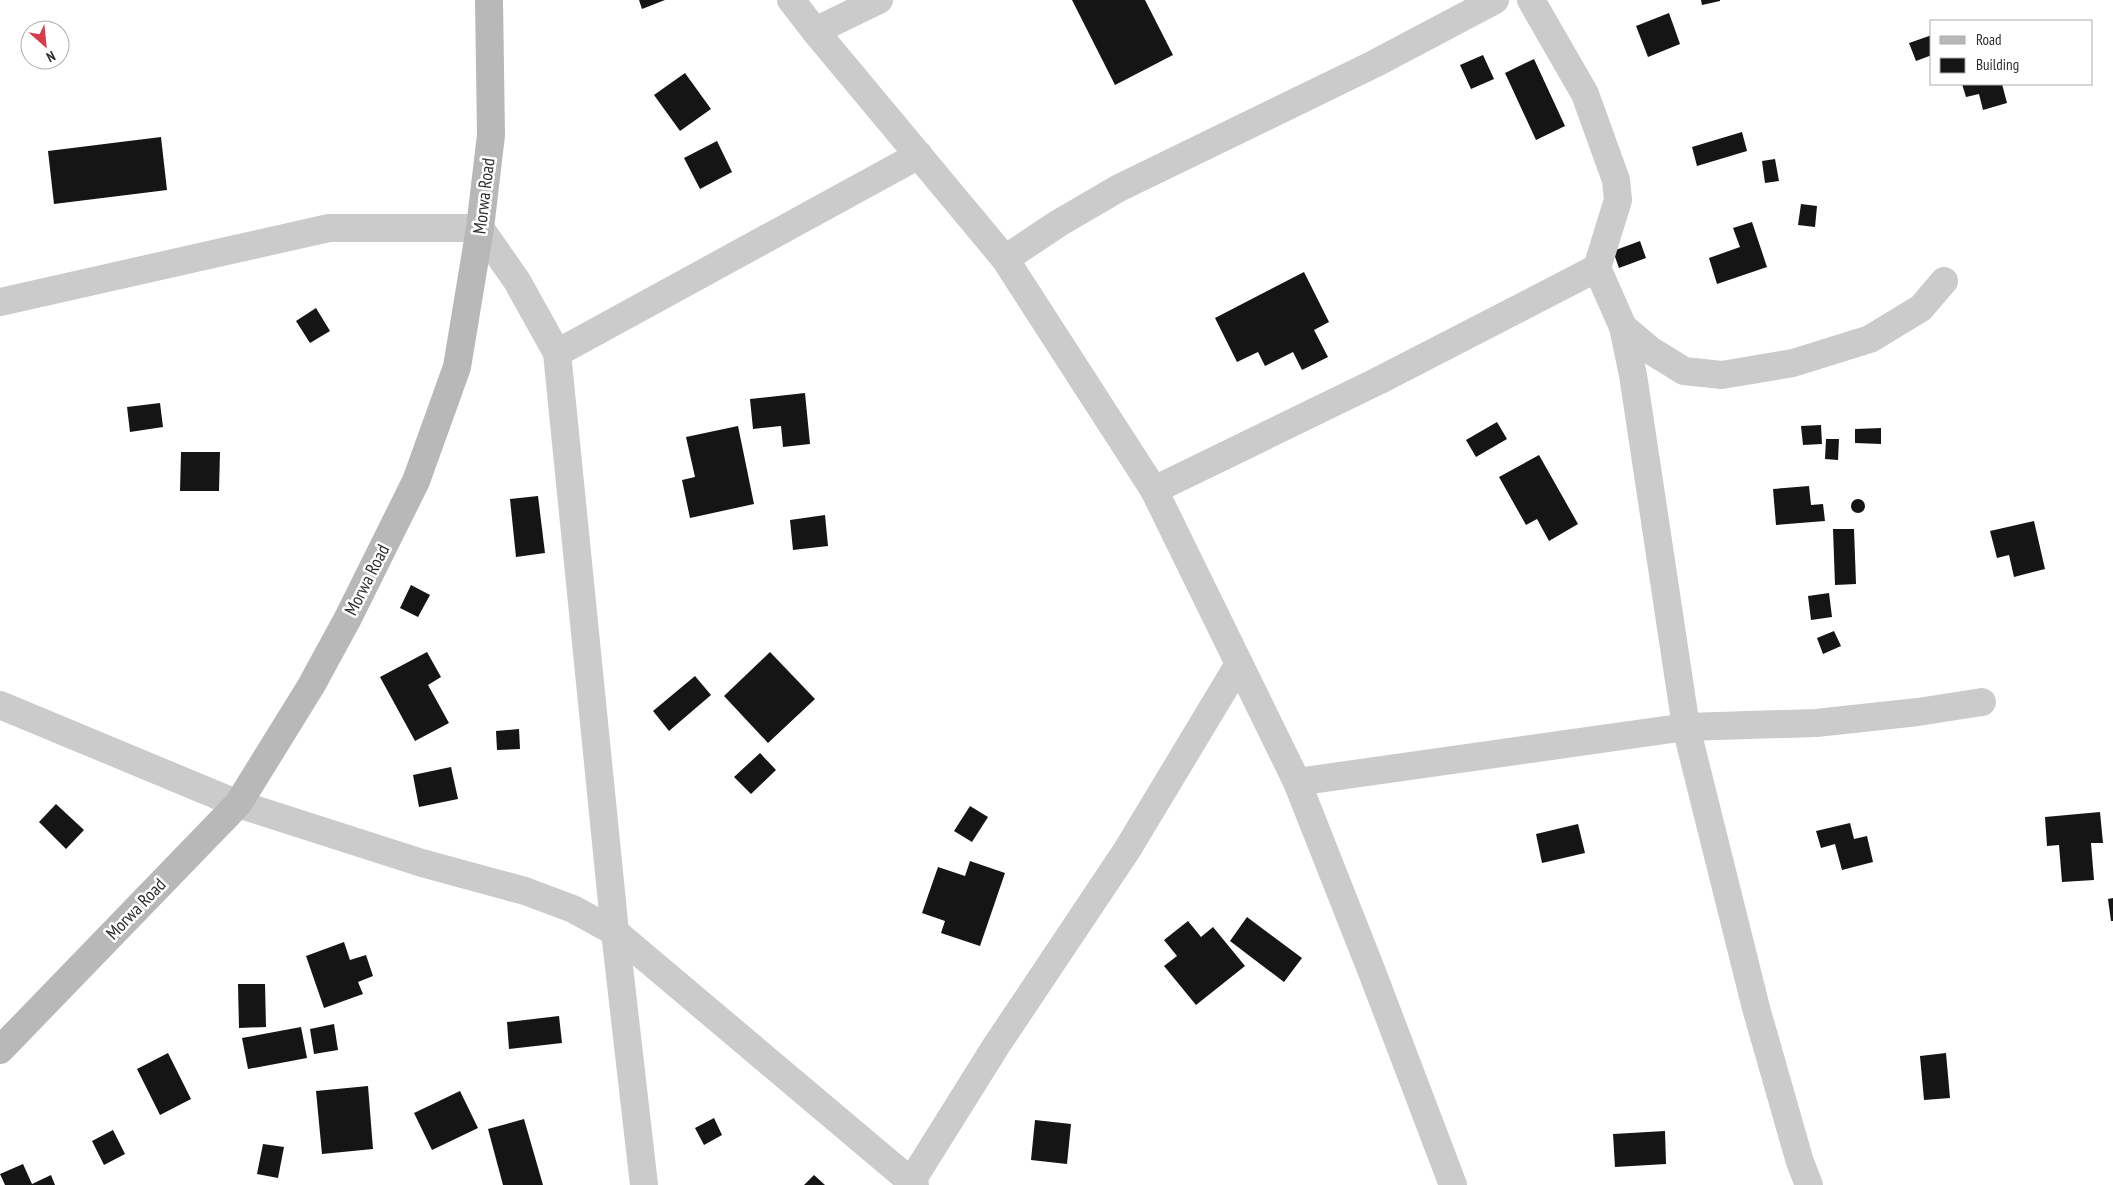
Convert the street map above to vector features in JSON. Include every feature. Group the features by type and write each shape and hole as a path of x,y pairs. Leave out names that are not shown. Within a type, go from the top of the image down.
{"main road":[{"name":"Morwa Road","path":"0,1050 238,804 329,652 384,548 416,481 457,367 480,228 491,135 489,0"}],"street":[{"path":"791,0 1005,259 1154,490 1297,782 1453,1185"},
{"path":"815,31 879,0"},
{"path":"1005,259 1059,223 1119,188 1374,64 1495,0"},
{"path":"1531,0 1584,94 1616,180 1618,200 1597,268 1623,327 1633,375 1686,728 1756,1008 1800,1162 1809,1185"},
{"path":"557,352 919,155"},
{"path":"0,302 329,228 480,228 517,281 557,352 615,932 644,1185"},
{"path":"1154,490 1378,381 1597,268"},
{"path":"1623,327 1650,350 1684,371 1722,375 1793,363 1870,340 1920,308 1944,281"},
{"path":"0,705 238,804 422,863 525,891 573,909 615,932 913,1183 996,1046 1127,850 1239,664"},
{"path":"1297,782 1686,728 1816,722 1918,712 1982,702"}],"building":[{"path":"639,0 665,0 642,9"},
{"path":"1072,0 1145,0 1173,55 1115,85"},
{"path":"1701,0 1720,0 1720,1 1702,5"},
{"path":"1669,13 1680,44 1648,57 1636,26"},
{"path":"1930,36 1930,56 1916,61 1909,43"},
{"path":"1483,55 1494,79 1471,89 1460,65"},
{"path":"1534,59 1565,126 1536,140 1505,73"},
{"path":"685,73 711,109 680,131 654,95"},
{"path":"1962,85 2002,85 2007,103 1983,110 1979,94 1966,97"},
{"path":"1742,132 1747,151 1697,166 1692,147"},
{"path":"161,137 167,190 54,204 48,151"},
{"path":"717,141 732,172 700,189 684,158"},
{"path":"1775,159 1779,181 1765,183 1762,161"},
{"path":"1801,204 1817,206 1815,227 1798,225"},
{"path":"1752,222 1767,267 1717,284 1709,258 1740,247 1733,228"},
{"path":"1640,241 1646,258 1619,268 1613,251"},
{"path":"1304,272 1329,322 1314,330 1328,357 1302,370 1293,352 1265,366 1258,352 1237,362 1215,318"},
{"path":"316,308 330,331 310,343 296,321"},
{"path":"805,393 810,444 783,447 781,426 753,429 750,399"},
{"path":"160,403 163,427 130,432 127,407"},
{"path":"1497,422 1507,439 1476,457 1466,440"},
{"path":"1821,425 1822,444 1803,445 1801,426"},
{"path":"738,426 754,504 690,518 682,480 695,477 686,437"},
{"path":"1881,428 1881,444 1855,443 1855,429"},
{"path":"1826,439 1839,439 1838,460 1825,459"},
{"path":"181,452 220,452 219,491 180,491"},
{"path":"1539,455 1578,524 1549,541 1537,519 1526,525 1499,477"},
{"path":"1809,486 1811,505 1823,504 1825,521 1776,525 1773,489"},
{"path":"538,496 545,553 516,557 510,499"},
{"path":"1858,499 1863,501 1865,506 1863,511 1858,513 1853,511 1851,506 1853,501"},
{"path":"825,515 828,546 793,550 790,520"},
{"path":"2034,521 2045,569 2014,577 2009,555 1997,558 1990,531"},
{"path":"1833,529 1854,529 1856,584 1835,585"},
{"path":"411,585 430,595 418,617 400,608"},
{"path":"1829,593 1832,617 1811,620 1808,596"},
{"path":"1834,631 1841,646 1823,654 1817,638"},
{"path":"427,652 441,677 428,685 449,723 415,741 380,677"},
{"path":"770,652 815,699 768,743 724,696"},
{"path":"695,676 711,695 669,731 653,711"},
{"path":"519,729 520,749 497,750 496,731"},
{"path":"760,753 776,770 751,794 734,777"},
{"path":"451,767 458,799 419,807 413,775"},
{"path":"56,804 84,830 66,849 39,822"},
{"path":"970,806 988,817 972,842 954,831"},
{"path":"2100,812 2103,843 2091,843 2094,880 2062,882 2059,845 2047,846 2045,817"},
{"path":"1850,823 1854,839 1867,836 1873,862 1842,870 1835,844 1821,848 1816,831"},
{"path":"1578,824 1585,853 1542,863 1536,834"},
{"path":"970,861 1005,873 980,946 941,933 945,921 922,913 938,867 965,876"},
{"path":"2113,898 2113,921 2111,921 2108,899"},
{"path":"1247,917 1302,958 1284,982 1230,941"},
{"path":"1188,921 1201,937 1213,927 1245,966 1196,1005 1164,966 1177,956 1164,940"},
{"path":"344,942 350,960 366,955 373,976 358,982 363,994 324,1008 306,956"},
{"path":"238,984 265,984 266,1027 239,1028"},
{"path":"559,1016 562,1043 509,1049 507,1022"},
{"path":"334,1024 338,1050 314,1054 310,1029"},
{"path":"301,1027 307,1058 248,1069 242,1038"},
{"path":"168,1053 191,1099 160,1115 137,1069"},
{"path":"1946,1053 1950,1098 1924,1100 1920,1056"},
{"path":"368,1086 373,1149 322,1154 316,1091"},
{"path":"460,1091 478,1128 432,1150 414,1113"},
{"path":"714,1118 722,1135 704,1145 695,1128"},
{"path":"524,1119 543,1185 503,1185 488,1129"},
{"path":"1035,1120 1071,1124 1067,1164 1031,1160"},
{"path":"113,1130 125,1154 104,1165 92,1141"},
{"path":"1665,1131 1666,1164 1615,1167 1613,1134"},
{"path":"263,1144 284,1147 278,1178 257,1174"},
{"path":"23,1164 32,1184 51,1175 55,1185 5,1185 0,1174"},
{"path":"814,1175 825,1185 804,1185"}]}
